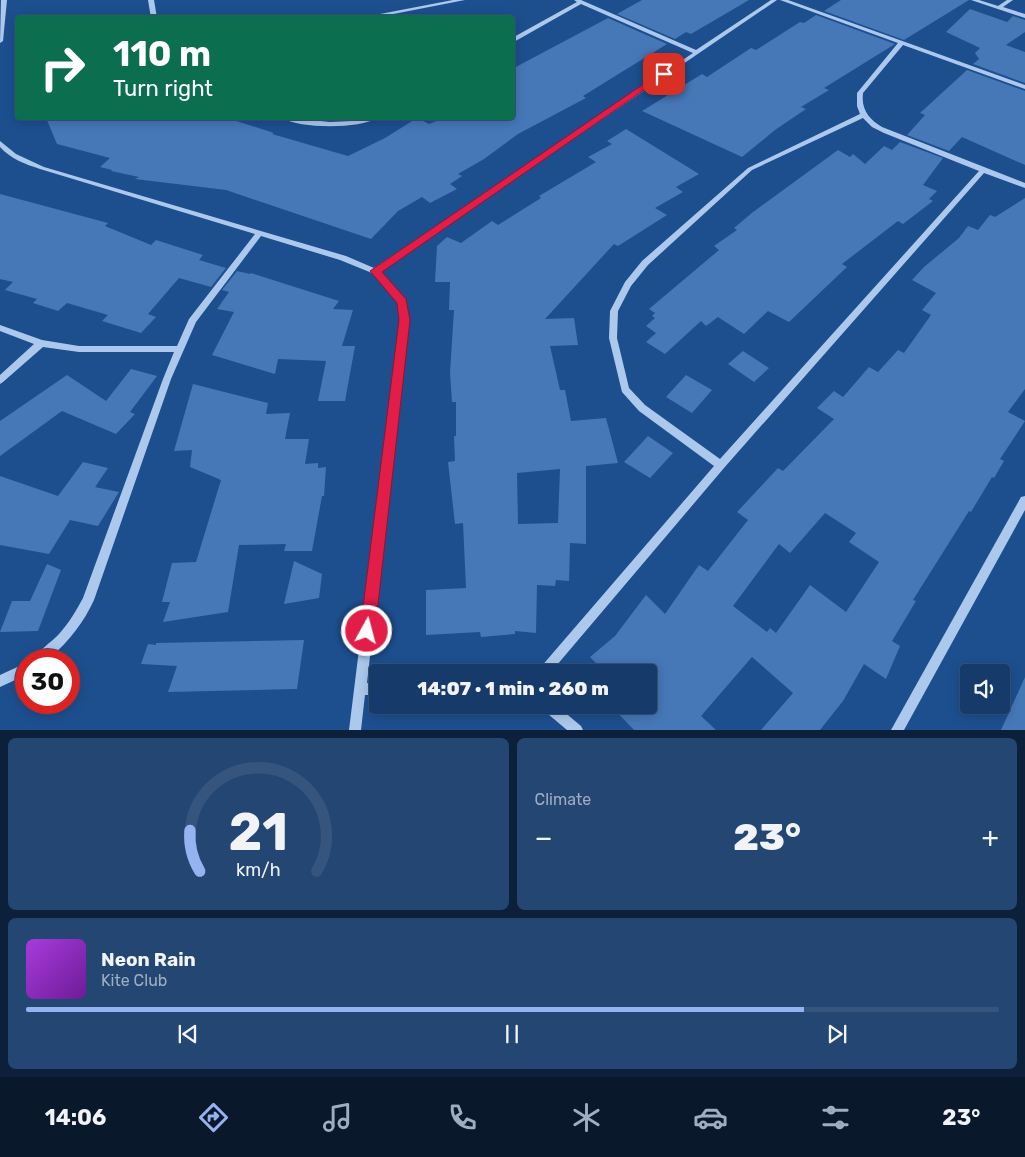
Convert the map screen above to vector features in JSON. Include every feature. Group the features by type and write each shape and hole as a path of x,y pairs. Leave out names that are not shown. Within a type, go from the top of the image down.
{"street":[{"path":"151,0 154,15"},
{"path":"378,15 462,0"},
{"path":"375,271 774,0"},
{"path":"782,0 1025,86"},
{"path":"974,0 1025,16"},
{"path":"999,8 1010,0"},
{"path":"515,39 579,1 696,52"},
{"path":"0,41 3,2"},
{"path":"902,42 860,93 858,100 863,114 873,126 1025,186"},
{"path":"720,465 642,408 625,389 613,338 614,311 628,284 645,262 750,169 863,114"},
{"path":"296,120 318,124 363,122 368,120"},
{"path":"0,143 5,150 19,159 42,168 343,258 375,271 402,302 404,320 355,730"},
{"path":"551,664 720,465 984,169"},
{"path":"52,649 75,625 88,600 179,349 192,320 260,234"},
{"path":"0,328 41,343 79,349 179,349"},
{"path":"0,380 41,343"},
{"path":"897,730 1025,500"},
{"path":"0,681 15,674"},
{"path":"360,689 369,689"},
{"path":"557,714 577,730"}],"building":[{"path":"642,0 749,0 691,34 686,32 675,39 617,14"},
{"path":"841,0 969,0 904,40 824,11"},
{"path":"970,9 1007,22 1013,16 1025,20 1025,32 1006,45 1025,52 1025,83 973,64 979,59 975,53 980,48 946,32"},
{"path":"816,15 895,44 824,88 829,90 801,107 806,109 775,130 742,157 642,111 702,74 707,77 751,48 756,50 800,22 804,23"},
{"path":"608,18 667,44 583,96 586,98 518,134 484,159 458,174 462,176 450,184 457,189 430,203 422,197 398,211 371,239 226,190 135,179 139,177 100,167 110,158 57,144 47,120 233,120 274,133 272,134 348,156 385,138 414,120 421,120 429,124 439,120 515,120 515,67"},
{"path":"967,70 1025,91 1025,165 962,137 949,151 907,135 925,115 920,113"},
{"path":"626,129 699,174 676,187 683,192 655,208 667,215 618,246 614,244 545,319 574,318 578,345 550,346 560,390 565,390 571,421 606,418 618,463 586,466 586,544 570,543 569,581 556,580 555,586 537,585 536,633 515,631 515,634 481,637 480,632 426,635 426,590 466,588 463,523 455,524 448,462 455,461 454,436 456,436 456,402 452,402 450,373 454,310 449,310 450,282 435,282 437,246 447,237 461,243 492,221 498,225 541,198 539,196 596,162 588,157 612,144 607,141","holes":["560,469 558,523 518,524 517,473"]},
{"path":"900,142 943,158 923,185 937,191 929,199 933,201 903,224 898,221 842,264 847,267 789,322 768,311 744,334 718,317 706,326 701,321 665,354 646,342 656,333 646,326 655,318 652,316 655,313 649,309 719,250 714,246 737,230 734,228 753,212 838,150 850,157 853,154 865,164 884,146 892,150"},
{"path":"0,194 108,223 105,226 151,245 156,240 203,255 199,260 226,268 211,287 179,278 148,314 156,317 141,333 102,321 108,315 67,303 58,311 33,303 37,299 5,290 13,282 0,279"},
{"path":"1025,198 1025,389 1008,412 1025,421 1000,459 1004,461 994,478 992,477 971,512 969,511 913,600 916,601 892,641 900,646 886,679 864,664 843,701 820,730 761,730 793,693 752,657 701,716 716,730 634,730 619,714 657,714 657,664 597,664 590,657 615,636 646,595 665,614 699,565 708,571 748,520 737,512 778,468 783,471 834,419 817,408 834,391 843,397 869,367 878,372 898,350 904,353 931,315 922,310 936,293 912,280 924,267 959,238 968,226 978,230 990,215 995,217","holes":["825,513 856,533 849,542 879,562 846,612 810,585 776,633 770,628 767,632 733,606 779,544 790,553"]},
{"path":"237,271 251,273 339,301 333,309 353,310 342,346 355,346 345,401 318,401 326,361 278,359 275,374 212,355 234,312 217,309 229,292 222,290"},
{"path":"743,351 769,368 754,382 728,364"},
{"path":"131,369 157,376 130,412 135,414 116,434 62,411 0,456 0,421 67,375 106,401"},
{"path":"686,375 712,390 692,413 666,397"},
{"path":"193,384 268,403 266,414 290,413 285,439 309,439 305,464 318,463 318,468 326,467 324,496 322,496 312,551 284,551 286,544 239,545 228,612 163,622 170,602 162,602 172,563 196,562 221,480 190,467 192,450 174,451"},
{"path":"648,436 673,453 650,478 624,462"},
{"path":"83,462 108,468 95,487 119,492 98,526 70,520 49,554 0,545 0,476 58,496"},
{"path":"294,561 322,574 319,598 284,604"},
{"path":"47,564 61,570 38,631 0,632 12,601 30,601"},
{"path":"304,640 297,689 168,692 177,666 141,664 148,644"},
{"path":"1025,677 1025,730 1001,730 1008,714 1010,714"}],"route":[{"path":"367,631 404,320 402,302 375,271 664,74"}]}
